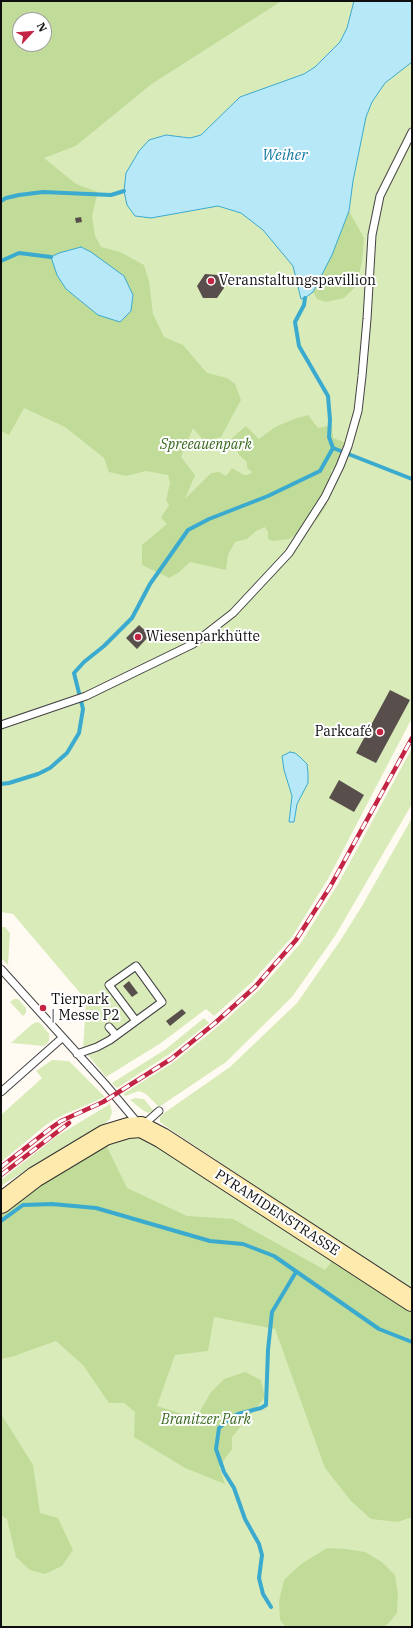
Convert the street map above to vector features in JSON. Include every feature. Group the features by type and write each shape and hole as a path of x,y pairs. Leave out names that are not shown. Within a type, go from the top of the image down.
{"street":[{"path":"1,1203 35,1177 105,1135 128,1128 141,1128"},
{"name":"PYRAMIDENSTRASSE","path":"141,1128 162,1138 412,1301"}],"lane":[{"path":"1,725 86,696 193,644 233,613 288,553 326,496 348,446 358,411 362,376 372,235 380,196 412,132"},
{"path":"77,1054 97,1047 116,1035 136,1021 162,1002 136,966 109,985 136,1021"},
{"path":"1,969 141,1128 159,1111"},
{"path":"109,1027 116,1035"},
{"path":"1,1092 62,1038"}],"green space":[{"path":"1,1 282,1 152,84 76,146 44,158 76,184 98,192 92,216 95,236 101,247 120,252 144,265 149,281 153,314 164,337 183,345 207,373 227,378 235,384 241,400 221,437 204,441 193,428 181,457 195,475 185,499 211,473 219,472 226,476 232,468 244,475 248,475 252,472 247,468 247,462 239,455 232,438 246,426 259,439 275,427 308,415 318,428 332,425 333,438 344,442 338,466 331,470 331,476 326,489 327,504 319,517 309,527 289,539 273,541 268,539 268,532 265,527 256,531 247,539 235,542 228,555 226,570 190,562 178,573 169,578 142,565 142,545 167,524 161,518 169,505 166,500 170,483 168,475 146,471 126,476 109,472 104,458 65,427 24,408 9,435 1,431"},
{"name":"Spreeauenpark","path":"282,1 412,1 412,718 328,879 292,937 252,982 214,1016 206,1009 161,1043 106,1077 83,1049 86,1000 13,914 1,912 1,171 76,146 152,84"},
{"path":"349,211 364,238 362,261 357,285 344,298 326,302 317,299 313,292 332,255"},
{"path":"412,748 412,804 335,936 292,997 226,1062 159,1107 146,1094 139,1091 125,1096 123,1094 174,1062 221,1024 259,990 300,944 338,884"},
{"path":"412,818 412,1290 177,1134 160,1122 160,1117 230,1067 297,1003 340,941 362,906"},
{"path":"1,927 5,927 10,933 8,965 1,958"},
{"path":"14,999 18,999 26,1008 26,1013 23,1016 10,1002"},
{"path":"204,1018 209,1023 168,1055 117,1088 112,1083 166,1049"},
{"path":"36,1022 40,1023 49,1034 49,1041 44,1046 11,1043 31,1025"},
{"path":"52,1060 69,1061 105,1097 61,1116 47,1124 1,1162 1,1115 42,1078 36,1071"},
{"path":"135,1098 144,1099 154,1111 148,1113 144,1111 130,1100"},
{"path":"110,1104 112,1112 110,1119 101,1127 41,1167 31,1167 1,1186 1,1180 57,1136"},
{"name":"Branitzer Park","path":"121,1138 140,1138 158,1144 412,1308 412,1627 1,1627 1,1211 39,1181"},
{"path":"106,1145 127,1188 187,1216 233,1219 325,1270 333,1260 412,1312 412,1517 398,1522 371,1519 351,1501 325,1468 275,1329 214,1317 208,1351 175,1355 157,1406 196,1418 211,1392 224,1379 245,1372 261,1380 265,1397 232,1437 232,1449 219,1467 225,1484 185,1468 134,1437 135,1412 124,1403 109,1403 83,1365 56,1341 11,1357 1,1359 1,1214 41,1183"},
{"path":"1,1415 33,1465 40,1513 58,1518 73,1550 62,1566 45,1574 30,1570 16,1557 7,1519 1,1515"},
{"path":"327,1548 365,1552 382,1562 395,1575 398,1595 397,1613 388,1624 383,1627 286,1627 280,1620 279,1601 284,1580 301,1564"}],"water":[{"name":"Weiher","path":"354,1 412,1 412,62 385,83 372,102 366,117 353,181 349,211 332,255 313,292 301,299 293,266 263,230 241,213 218,206 151,218 135,216 127,205 124,191 126,173 139,151 149,140 166,135 190,138 201,135 240,97 304,74 315,67 340,42 347,28"},
{"path":"81,247 91,252 124,276 133,295 131,311 120,322 98,315 66,289 57,275 51,257 59,253"},
{"path":"290,752 295,753 307,764 308,773 308,783 297,804 294,822 289,822 292,796 284,770 282,756"}],"building":[{"path":"81,217 82,222 76,223 75,218"},
{"name":"Veranstaltungspavillion","path":"205,274 218,275 224,288 217,298 203,298 197,286"},
{"name":"Wiesenparkhütte","path":"139,625 150,635 137,649 126,638"},
{"name":"Parkcafé","path":"390,690 410,700 376,763 356,753"},
{"path":"339,780 364,795 354,812 329,798"},
{"path":"129,981 138,993 132,997 123,986"},
{"path":"182,1009 186,1013 170,1026 166,1021"}],"waterway":[{"path":"1,201 6,198 19,195 43,192 111,195 124,191"},
{"path":"1,261 19,253 51,257"},
{"path":"305,298 304,305 295,322 299,346 328,396 330,420 329,437 333,448 412,479"},
{"path":"1,784 38,774 50,768 67,753 79,733 83,709 74,673 132,618 150,584 188,530 209,519 268,496 320,471 333,448"},
{"path":"1,1221 23,1205 52,1204 96,1208 210,1241 243,1244 274,1256 379,1329 412,1342"},
{"path":"271,1607 263,1594 259,1578 262,1555 259,1544 245,1519 234,1488 224,1472 216,1449 219,1428 229,1419 238,1414 261,1408 266,1405 268,1350 272,1312 296,1272"}],"railway":[{"path":"1,1167 61,1121 103,1102 171,1059 215,1023 255,987 296,940 330,887 412,738"},
{"path":"1,1175 69,1123"}],"place":[{"name":"Veranstaltungspavillion","path":"211,281"},
{"name":"Wiesenparkhütte","path":"138,637"},
{"name":"Parkcafé","path":"380,732"},
{"name":"Tierpark | Messe P2","path":"43,1008"}]}
